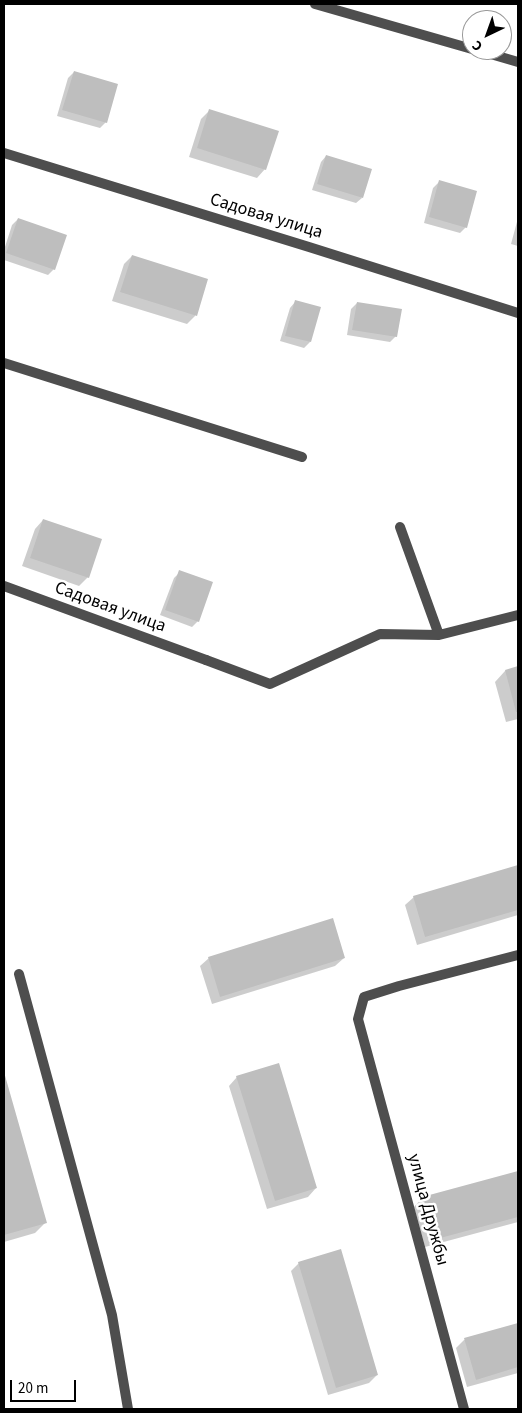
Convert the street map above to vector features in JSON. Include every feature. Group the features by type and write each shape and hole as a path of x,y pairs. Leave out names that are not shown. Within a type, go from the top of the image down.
{"street":[{"path":"315,4 462,46"},
{"name":"Садовая улица","path":"4,153 518,313"},
{"path":"4,364 302,457"},
{"path":"400,527 439,635"},
{"name":"Садовая улица","path":"4,586 270,684 380,634 439,635 518,615"},
{"name":"улица Дружбы","path":"464,1409 358,1019 364,997 518,955"},
{"path":"19,974 112,1315 128,1409"}],"building":[{"path":"74,71 118,84 107,123 62,110"},
{"path":"209,109 279,131 266,170 197,148"},
{"path":"326,155 372,169 363,198 317,184"},
{"path":"439,180 477,191 467,228 429,217"},
{"path":"18,218 67,235 55,270 6,253"},
{"path":"132,255 208,279 197,316 120,292"},
{"path":"295,300 321,307 311,342 285,336"},
{"path":"357,302 402,309 397,337 352,330"},
{"path":"43,519 102,539 89,578 30,558"},
{"path":"179,570 213,582 199,622 165,610"},
{"path":"518,666 518,712 516,712 505,670"},
{"path":"518,865 518,910 425,937 413,896"},
{"path":"333,918 345,958 220,997 208,957"},
{"path":"279,1063 317,1188 275,1201 236,1076"},
{"path":"4,1072 47,1223 4,1235"},
{"path":"518,1171 518,1217 433,1240 422,1197"},
{"path":"341,1249 378,1375 336,1388 298,1262"},
{"path":"518,1323 518,1367 476,1380 464,1338"}]}
